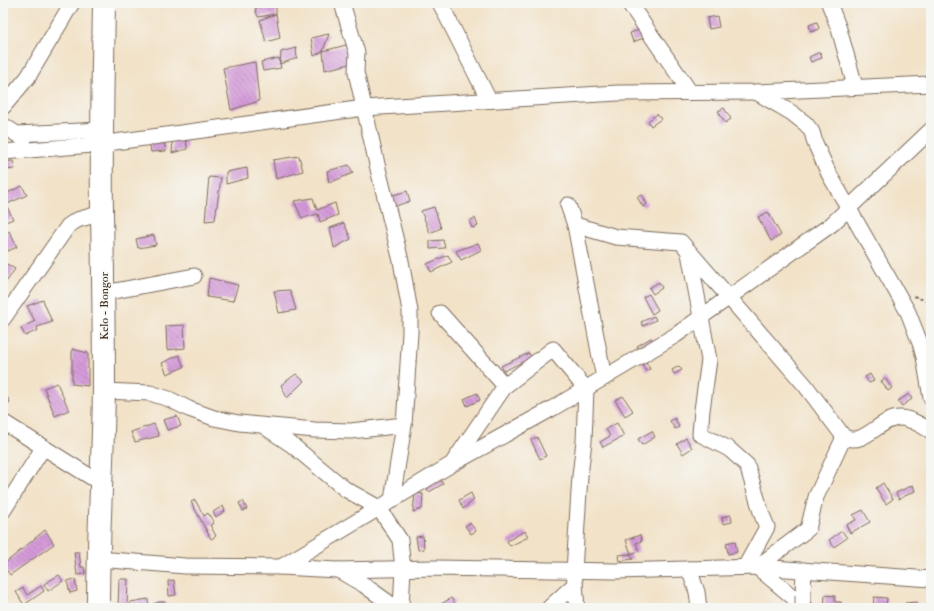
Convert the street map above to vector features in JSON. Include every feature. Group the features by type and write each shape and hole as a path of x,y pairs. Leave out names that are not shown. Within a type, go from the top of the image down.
{"highway":[{"name":"Kelo - Bongor","path":"98,608 98,559 102,484 104,391 102,137 104,3"}],"street":[{"path":"3,107 28,77 72,3"},
{"path":"342,3 357,52 356,72 401,261 410,311 404,425 392,500"},
{"path":"440,3 489,100"},
{"path":"629,3 690,92"},
{"path":"829,3 839,29 855,86"},
{"path":"3,152 42,149 102,137 364,108 618,93 756,92 855,86 931,84"},
{"path":"756,92 792,113 809,128 829,174 911,319 924,357 931,398"},
{"path":"3,125 42,149"},
{"path":"281,567 452,464 554,408 676,335 826,229 931,130"},
{"path":"16,134 102,137"},
{"path":"568,205 575,225 604,378"},
{"path":"3,319 68,226 77,220 102,213"},
{"path":"575,225 616,237 681,242 805,385 844,437 851,440 859,439 888,421 899,418 909,420 931,431"},
{"path":"689,252 709,360 700,434 729,450 747,465 767,527 751,567"},
{"path":"104,293 194,276"},
{"path":"440,313 505,386"},
{"path":"452,464 505,386 553,349 586,389 575,577 577,608"},
{"path":"104,391 150,393 169,399 214,418 262,426 315,430 352,430 404,425"},
{"path":"3,422 102,484"},
{"path":"262,426 292,445 345,489 379,508 400,540 403,569 401,608"},
{"path":"751,567 808,529 816,497 844,437"},
{"path":"3,511 43,448"},
{"path":"98,559 185,566 281,567 337,570 403,569 575,577 616,571 751,567 931,579"},
{"path":"751,567 804,604"},
{"path":"337,570 364,585 396,608"},
{"path":"690,570 697,592 699,608"},
{"path":"804,570 804,604"},
{"path":"549,608 575,577"}],"building":[{"path":"276,3 276,14 258,17 255,9"},
{"path":"276,14 280,38 266,42 260,20"},
{"path":"717,16 719,27 709,29 707,18"},
{"path":"817,22 819,29 811,32 809,25"},
{"path":"642,29 646,37 633,42 630,33"},
{"path":"329,34 323,51 314,56 311,38"},
{"path":"350,44 358,62 325,70 323,51"},
{"path":"296,48 297,58 280,64 281,52"},
{"path":"820,52 822,58 811,62 809,57"},
{"path":"279,58 281,68 263,71 261,62"},
{"path":"255,62 259,101 231,110 223,68"},
{"path":"724,108 731,119 725,123 718,111"},
{"path":"657,114 661,119 651,126 648,121"},
{"path":"186,137 187,149 172,153 173,139"},
{"path":"163,138 166,151 151,152 149,140"},
{"path":"299,156 303,171 276,179 273,160"},
{"path":"13,161 15,169 3,170 3,162"},
{"path":"349,165 353,173 329,183 327,171"},
{"path":"247,168 248,178 226,184 226,172"},
{"path":"209,177 221,178 215,220 205,221"},
{"path":"22,186 27,195 5,205 3,195"},
{"path":"407,191 410,201 393,207 390,196"},
{"path":"642,195 647,204 643,207 637,197"},
{"path":"313,198 317,210 335,203 338,215 320,222 318,214 302,218 294,201"},
{"path":"7,207 13,219 3,223 3,209"},
{"path":"434,207 441,228 430,233 421,211"},
{"path":"768,212 781,235 771,241 758,217"},
{"path":"475,218 478,226 472,228 469,221"},
{"path":"344,223 351,239 334,248 330,228"},
{"path":"9,231 17,247 8,251 3,240 3,235"},
{"path":"154,235 156,245 138,248 136,239"},
{"path":"443,240 445,248 430,249 430,241"},
{"path":"478,243 481,250 461,260 456,251"},
{"path":"448,255 452,262 431,272 427,264"},
{"path":"7,264 15,269 7,281 3,278 3,270"},
{"path":"209,278 238,285 233,301 207,297"},
{"path":"659,282 662,288 653,294 649,288"},
{"path":"290,290 296,310 279,313 274,291"},
{"path":"649,294 658,310 652,314 643,297"},
{"path":"43,300 52,322 37,327 38,330 25,336 21,328 35,321 27,306"},
{"path":"654,316 656,320 643,326 641,322"},
{"path":"184,325 185,348 167,350 166,326"},
{"path":"651,338 654,343 640,351 637,346"},
{"path":"72,349 88,353 88,386 72,384"},
{"path":"529,353 533,363 525,366 522,362 504,371 501,366"},
{"path":"179,355 184,367 167,374 162,363"},
{"path":"644,358 650,369 646,371 640,360"},
{"path":"679,366 682,370 674,374 672,370"},
{"path":"296,374 304,381 287,398 281,385"},
{"path":"870,374 874,381 869,383 865,377"},
{"path":"885,378 892,388 888,391 881,381"},
{"path":"57,383 69,410 55,416 44,388"},
{"path":"3,391 10,402 3,408"},
{"path":"477,393 480,400 467,406 464,399"},
{"path":"909,394 912,399 902,406 898,401"},
{"path":"623,396 633,411 625,416 615,400"},
{"path":"177,416 181,426 167,430 163,420"},
{"path":"675,418 679,427 675,429 670,421"},
{"path":"617,423 624,436 603,447 600,442 610,436 606,429"},
{"path":"154,424 159,436 135,442 131,432"},
{"path":"652,431 655,437 642,445 638,439"},
{"path":"537,437 546,456 540,459 531,440"},
{"path":"686,438 692,448 683,454 677,444"},
{"path":"439,478 443,484 429,492 425,486"},
{"path":"883,483 893,499 886,504 876,488"},
{"path":"913,485 915,491 899,499 896,493"},
{"path":"415,493 423,494 422,509 413,512"},
{"path":"471,493 474,500 463,509 459,500"},
{"path":"195,500 204,516 208,513 214,523 210,525 216,536 211,539 191,502"},
{"path":"243,501 247,509 243,511 239,503"},
{"path":"223,506 225,511 216,517 213,512"},
{"path":"863,510 870,522 850,533 846,525 856,520 853,515"},
{"path":"731,515 732,522 723,524 722,517"},
{"path":"470,523 476,531 471,534 465,526"},
{"path":"45,530 54,544 10,575 3,565"},
{"path":"525,531 528,537 510,546 507,541"},
{"path":"842,531 847,538 834,547 829,540"},
{"path":"640,535 642,541 636,543 639,551 631,554 626,540"},
{"path":"423,536 424,549 418,550 416,537"},
{"path":"735,541 737,552 728,554 726,543"},
{"path":"74,552 79,552 81,567 84,567 85,574 77,575"},
{"path":"630,554 633,559 619,561 618,555"},
{"path":"59,575 63,581 48,591 44,584"},
{"path":"75,579 77,591 70,593 67,581"},
{"path":"119,579 128,579 127,608 118,608"},
{"path":"174,580 176,595 169,596 168,581"},
{"path":"41,586 44,591 24,605 16,592 23,588 27,595"},
{"path":"825,595 835,596 835,602 841,602 841,608 824,608"},
{"path":"874,597 887,598 886,606 891,608 873,608"},
{"path":"451,598 455,603 447,608 440,608 438,606"},
{"path":"148,599 149,608 131,608 130,602"},
{"path":"165,602 170,608 152,608 154,604"},
{"path":"917,602 917,608 905,608 905,603"}]}
